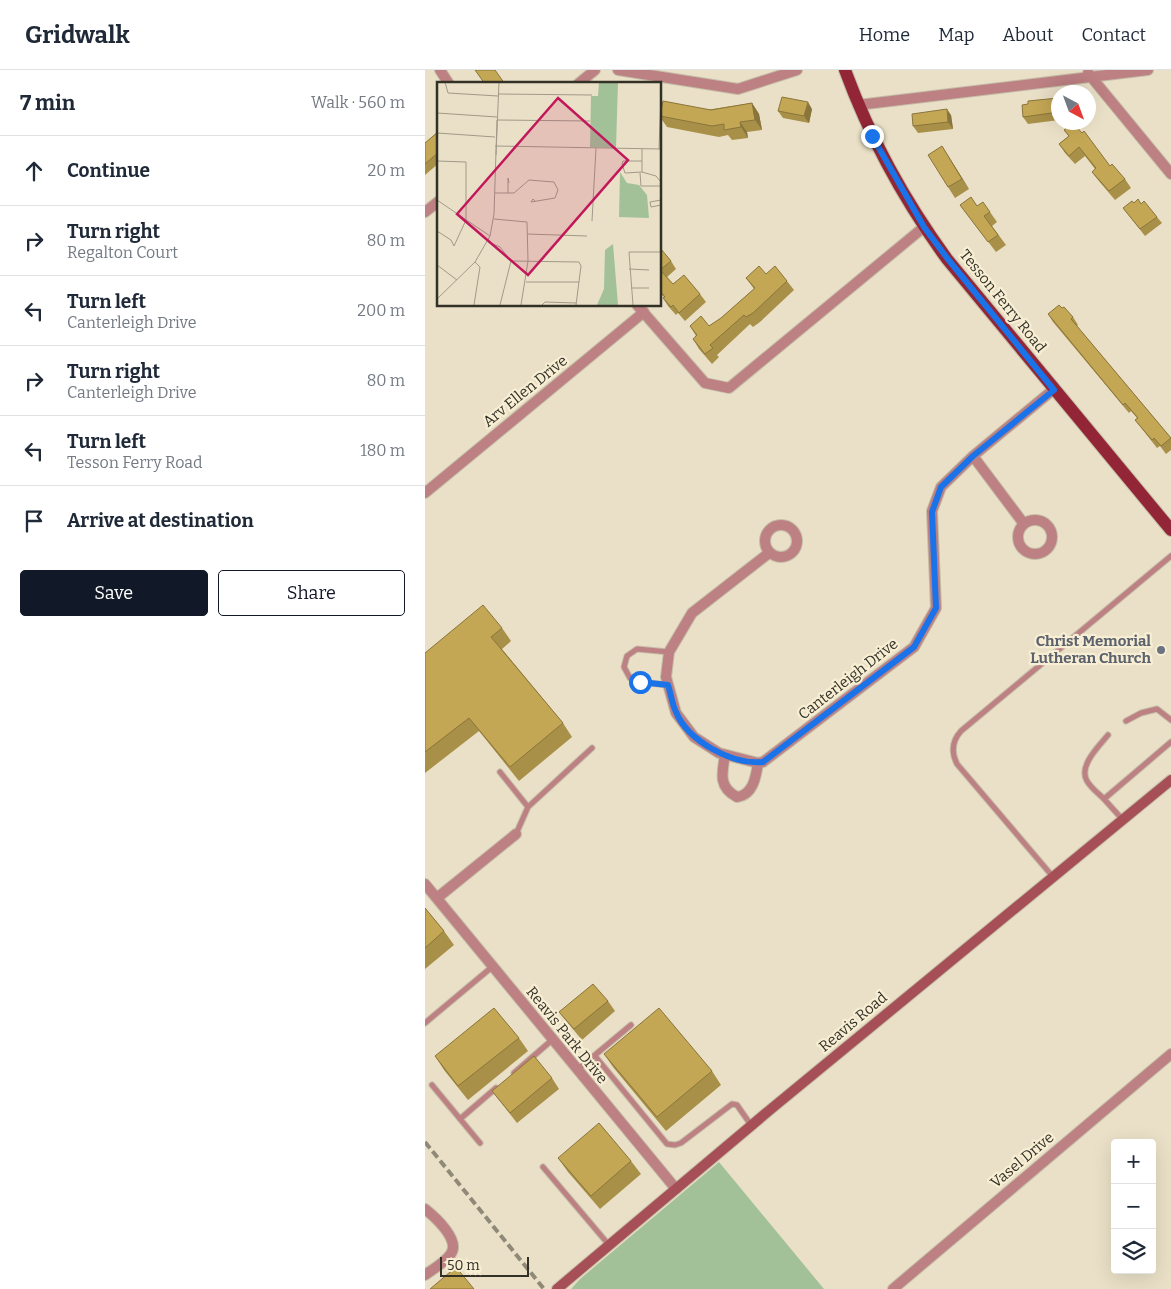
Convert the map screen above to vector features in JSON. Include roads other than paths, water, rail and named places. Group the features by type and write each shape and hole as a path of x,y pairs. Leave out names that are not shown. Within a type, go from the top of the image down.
{"main road":[{"name":"Tesson Ferry Road","path":"845,70 858,105 887,167 924,227 1054,390 1171,530"}],"street":[{"path":"440,70 448,82"},
{"path":"580,82 595,70"},
{"path":"618,70 738,89 797,70"},
{"path":"858,105 1088,73 1148,70"},
{"path":"1088,73 1171,174"},
{"path":"425,212 437,203"},
{"path":"641,309 705,383 729,388 924,227"},
{"name":"Arv Ellen Drive","path":"425,493 641,309"},
{"name":"Canterleigh Drive","path":"761,762 914,647 936,608 932,512 941,487 973,456 1054,390"},
{"path":"973,456 1023,524"},
{"path":"725,755 721,778 727,791 737,797 744,796 751,790 761,762 725,755 694,737 676,713 666,677 669,652 692,613 769,552"},
{"name":"Reavis Road","path":"557,1289 751,1125 1171,780"},
{"path":"437,898 516,834"},
{"name":"Reavis Park Drive","path":"425,884 576,1070 676,1189"},
{"name":"Vasel Drive","path":"893,1289 1171,1054"},
{"path":"425,1209 451,1237 453,1248 451,1254 425,1275"}],"lane":[{"path":"1054,878 957,764 953,743 961,731 1171,556"},
{"path":"668,685 640,682 630,678 624,667 627,656 637,649 669,652"},
{"path":"1126,720 1141,713 1157,710 1171,720"},
{"path":"1108,736 1088,762 1085,773 1087,782 1123,820"},
{"path":"1104,799 1171,742"},
{"path":"516,834 528,807 592,748"},
{"path":"500,772 528,807"},
{"path":"425,1023 492,967"},
{"path":"576,1070 631,1025"},
{"path":"510,1077 552,1040"},
{"path":"595,1056 667,1144 675,1145 681,1143 733,1104 737,1105 751,1125"},
{"path":"460,1119 503,1083"},
{"path":"432,1085 480,1143"},
{"path":"543,1166 609,1245"}],"railway":[{"path":"425,1142 544,1289"}],"place":[{"name":"Christ Memorial Lutheran Church","path":"1161,650"}]}
